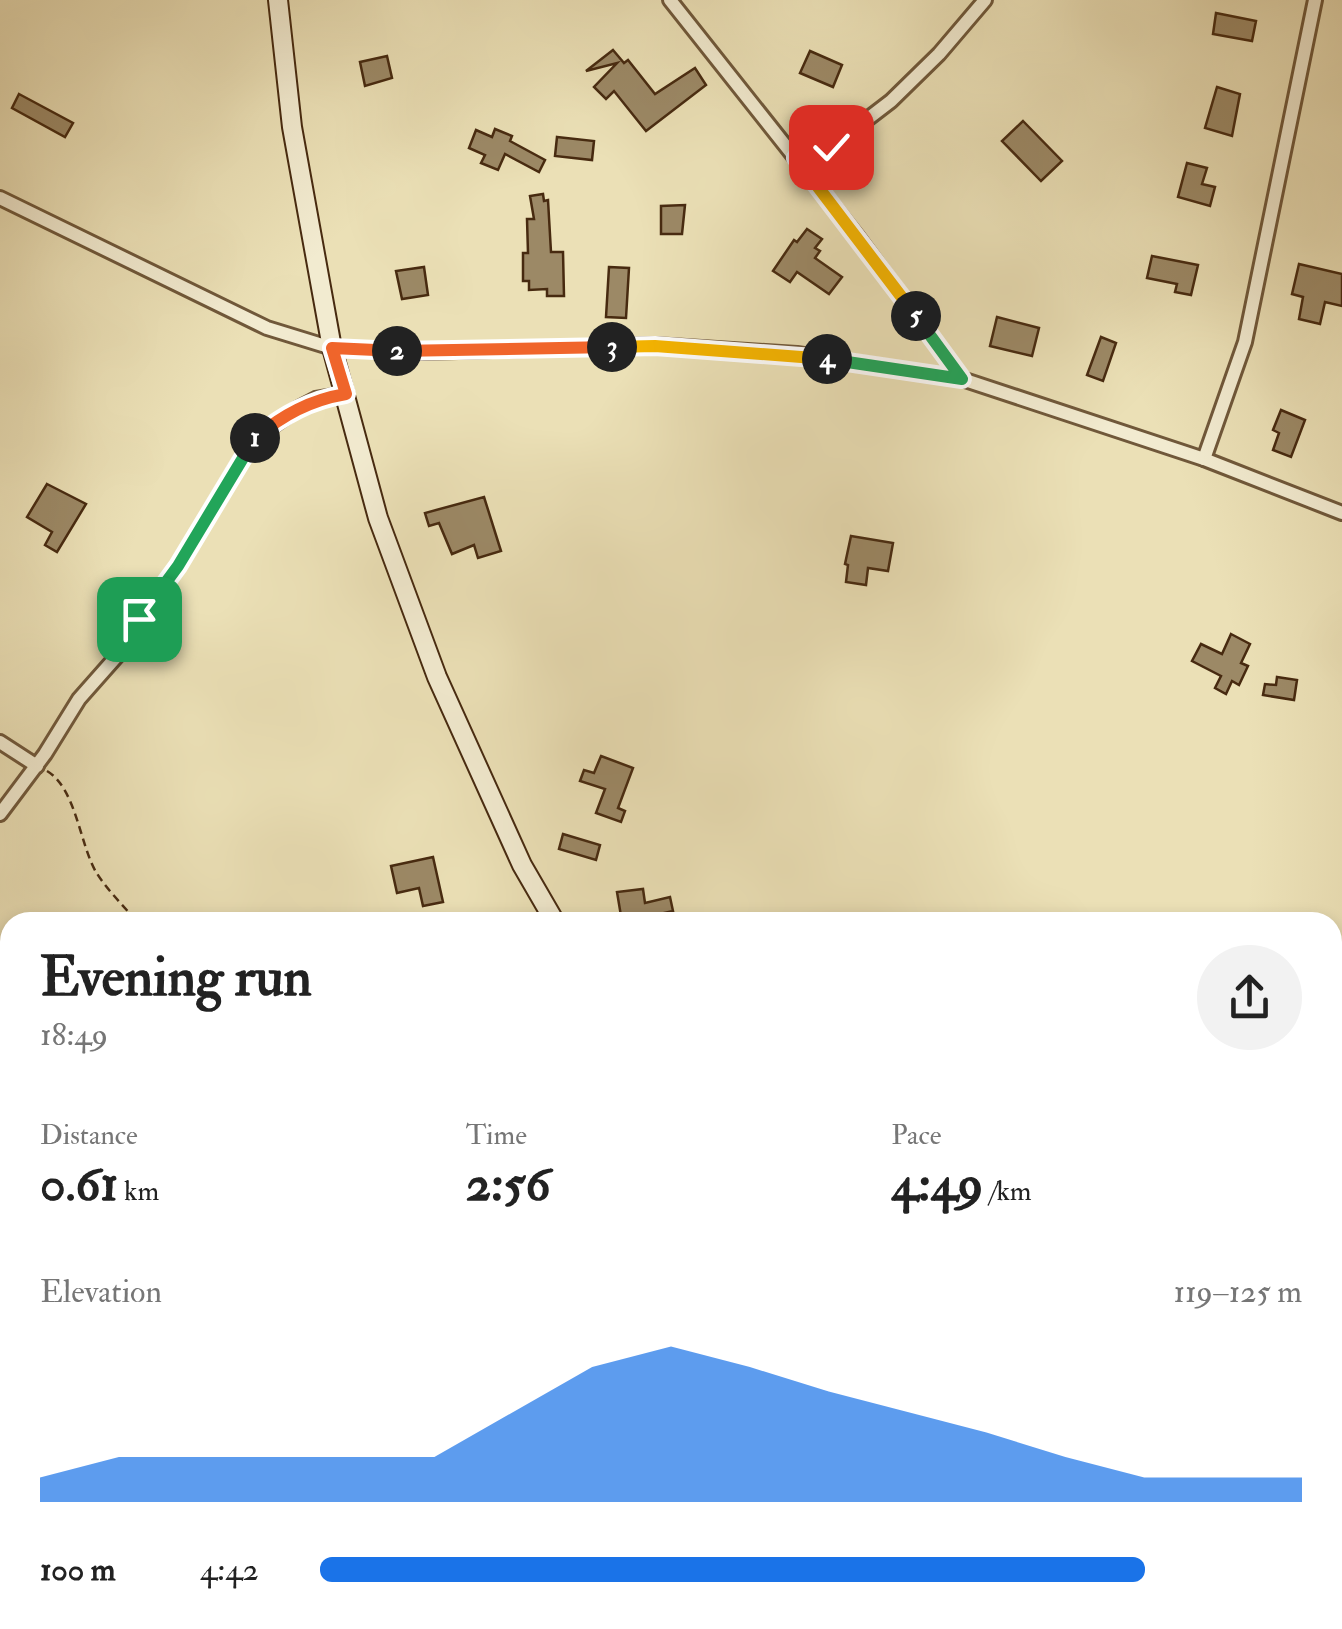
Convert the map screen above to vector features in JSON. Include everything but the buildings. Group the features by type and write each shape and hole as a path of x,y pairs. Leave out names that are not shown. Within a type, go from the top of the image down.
{"main road":[{"path":"278,0 292,127 332,348 378,518 436,676 522,865 550,912"}],"street":[{"path":"670,0 796,158 962,379"},
{"path":"796,158 831,147 891,101 939,54 985,0"},
{"path":"1204,460 1245,342 1314,0"},
{"path":"0,198 268,328 332,348 424,352 655,346 797,354 962,379 1204,460 1342,513"},
{"path":"0,814 37,766 79,698 116,656 178,566 254,440 316,399 346,394"},
{"path":"0,742 37,766"}],"path":[{"path":"37,766 56,776 95,870 129,912"}],"route":[{"path":"139,619 178,566 254,440 298,408 316,399 346,394 332,348 424,352 655,346 797,354 962,379 796,158 831,147"}]}
